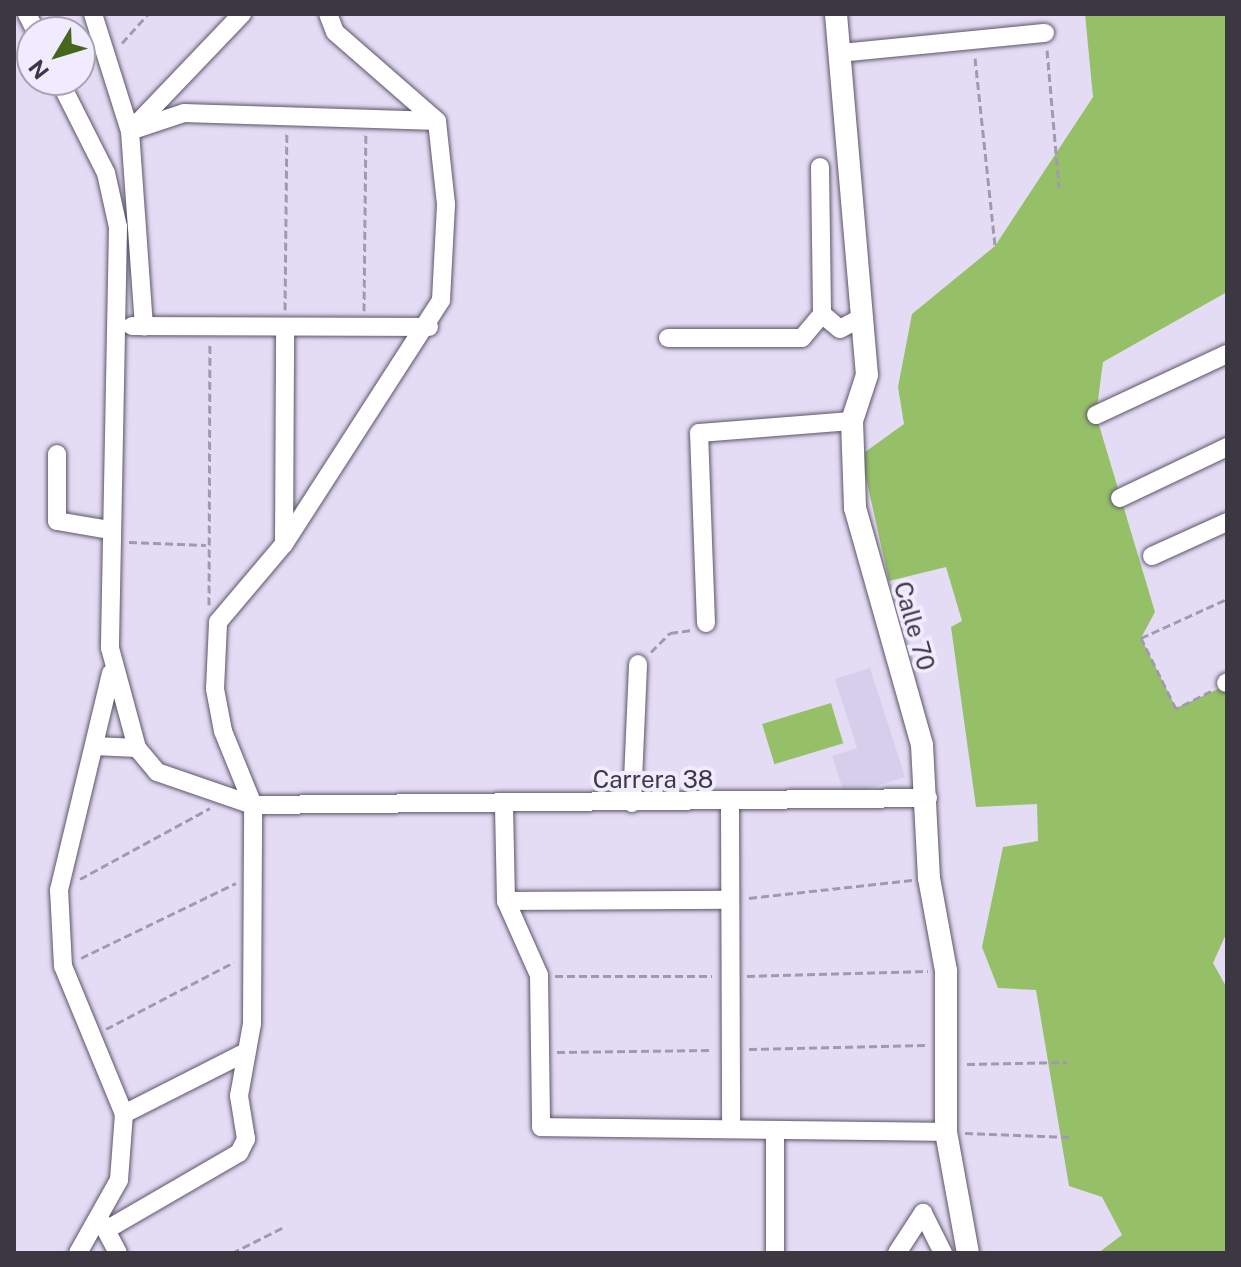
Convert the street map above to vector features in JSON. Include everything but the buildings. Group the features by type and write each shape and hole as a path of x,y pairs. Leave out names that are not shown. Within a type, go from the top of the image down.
{"main road":[{"name":"Calle 70","path":"836,14 867,375 852,421 855,508 922,745 928,798 929,878 946,971 946,1132 968,1253"}],"street":[{"path":"93,14 130,131 144,326"},
{"path":"130,131 242,14"},
{"path":"78,1253 103,1226 239,1153 246,1139 239,1096 244,1053 252,1024 253,805 217,703 218,622 284,544 429,327 441,300 446,204 437,121 335,32 328,14"},
{"path":"840,53 973,37 1045,33"},
{"path":"67,96 106,173 118,227 118,326 110,535 112,670 59,890 63,966 96,1035 124,1114 119,1180 103,1226 118,1253"},
{"path":"130,131 184,113 437,121"},
{"path":"668,338 802,338 822,314 820,167"},
{"path":"822,314 840,329 863,317"},
{"path":"118,326 429,327"},
{"path":"284,544 285,327"},
{"path":"1096,415 1227,354"},
{"path":"706,623 699,433 852,421"},
{"path":"1120,498 1227,447"},
{"path":"57,454 57,521 110,535"},
{"path":"1152,556 1227,522"},
{"path":"632,803 638,664"},
{"path":"94,746 137,748 112,670"},
{"name":"Carrera 38","path":"137,748 157,772 226,799 253,805 377,802 504,806 730,804 928,798"},
{"path":"730,804 731,1128"},
{"path":"504,806 506,901 539,975 541,1127 946,1132"},
{"path":"506,901 729,900"},
{"path":"124,1114 244,1053"},
{"path":"775,1130 775,1253"},
{"path":"897,1253 923,1213 943,1253"}],"path":[{"path":"109,58 148,14"},
{"path":"1045,33 1059,187"},
{"path":"973,37 995,246"},
{"path":"285,327 287,117"},
{"path":"364,326 366,119"},
{"path":"210,326 204,597 218,622"},
{"path":"110,535 206,545"},
{"path":"1227,599 1141,638 1176,709 1227,682"},
{"path":"638,664 670,633 706,623"},
{"path":"59,890 226,799"},
{"path":"63,966 251,876"},
{"path":"729,900 929,878"},
{"path":"96,1035 250,954"},
{"path":"946,1065 1067,1062"},
{"path":"946,1132 1069,1137"},
{"path":"232,1253 284,1227"}],"shaded area":[{"path":"870,668 905,777 845,796 832,756 857,748 835,679"}],"green space":[{"path":"1085,14 1227,14 1227,292 1103,362 1096,415 1155,612 1141,638 1176,708 1227,685 1227,932 1213,963 1227,988 1227,1253 1098,1253 1122,1235 1102,1197 1069,1186 1036,990 998,988 982,947 1003,847 1038,841 1037,804 976,807 951,627 962,621 946,567 889,581 861,455 904,424 898,387 912,314 995,246 1093,97"},
{"path":"831,703 843,743 774,764 762,724"}]}
